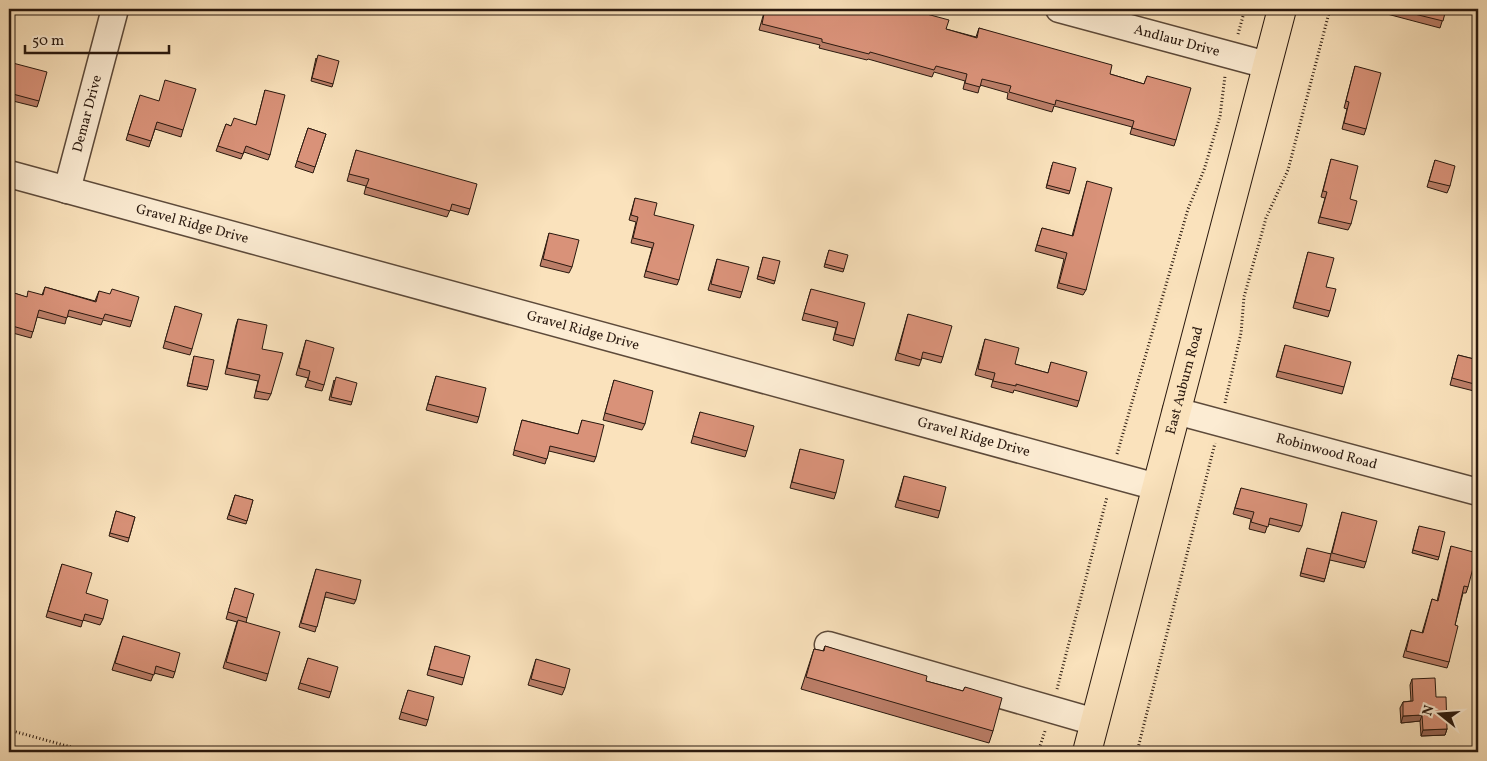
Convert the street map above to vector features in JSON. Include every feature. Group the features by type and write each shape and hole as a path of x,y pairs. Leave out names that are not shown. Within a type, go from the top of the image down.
{"main road":[{"name":"East Auburn Road","path":"1087,752 1282,9"}],"street":[{"name":"Demar Drive","path":"67,190 116,9"},
{"name":"Andlaur Drive","path":"1059,9 1267,65"},
{"name":"Gravel Ridge Drive","path":"9,174 404,280 1157,487"},
{"name":"Robinwood Road","path":"1176,411 1478,492"},
{"path":"828,646 1095,722"}],"path":[{"path":"1236,39 1245,9"},
{"path":"1224,406 1241,333 1244,297 1266,218 1288,170 1330,9"},
{"path":"1118,453 1188,209 1204,170 1220,116 1227,70"},
{"path":"1137,752 1216,439"},
{"path":"1055,698 1109,488"},
{"path":"1038,752 1047,724"},
{"path":"9,730 89,752"}],"building":[{"path":"765,9 908,9 949,20 946,29 977,38 979,28 1112,65 1110,74 1144,84 1147,76 1191,88 1176,140 1132,128 1134,121 1056,100 1055,105 1009,92 1011,86 982,79 980,87 965,83 967,74 936,66 934,70 870,52 869,54 822,42 822,39 762,24"},
{"path":"1394,9 1446,9 1443,21"},
{"path":"318,55 339,61 333,84 312,78"},
{"path":"9,62 47,72 39,101 9,93"},
{"path":"1355,66 1381,73 1366,129 1344,123 1349,102 1346,101"},
{"path":"165,80 196,89 183,130 157,122 151,141 128,134 140,95 159,101"},
{"path":"265,90 285,95 270,155 246,146 243,154 218,146 226,124 231,126 234,118 256,125"},
{"path":"308,128 326,134 315,167 297,161"},
{"path":"356,150 477,184 470,209 452,204 450,211 366,187 369,179 349,174"},
{"path":"1331,159 1358,166 1350,199 1357,201 1351,224 1320,217 1327,192 1323,191"},
{"path":"1435,160 1455,166 1450,186 1429,181"},
{"path":"1053,162 1076,168 1070,191 1047,185"},
{"path":"1087,181 1112,188 1086,290 1059,283 1067,253 1037,245 1042,228 1073,236"},
{"path":"635,198 657,203 654,215 694,225 679,280 646,271 654,243 633,238 638,217 631,215"},
{"path":"549,233 579,240 572,267 543,259"},
{"path":"829,250 848,255 844,269 825,264"},
{"path":"1308,252 1334,258 1326,287 1336,289 1330,311 1295,302"},
{"path":"763,257 780,261 775,281 758,276"},
{"path":"717,259 749,267 742,292 711,284"},
{"path":"45,287 96,302 99,291 110,294 112,289 139,297 132,321 105,314 103,319 69,310 67,318 39,310 33,332 9,325 9,314 14,293 27,297 28,291 43,295"},
{"path":"811,289 865,303 855,339 835,334 838,322 804,313"},
{"path":"175,306 202,314 192,349 165,341"},
{"path":"908,314 952,326 943,357 923,352 921,360 898,353"},
{"path":"238,319 267,325 262,349 283,353 271,394 256,391 260,375 227,368"},
{"path":"985,339 1019,348 1015,364 1048,373 1051,362 1087,372 1079,401 1016,384 1016,386 993,381 995,373 978,369"},
{"path":"306,340 334,348 324,385 308,380 310,371 299,368"},
{"path":"1285,345 1351,362 1344,387 1278,371"},
{"path":"1458,355 1478,360 1478,385 1452,378"},
{"path":"194,356 214,360 208,387 188,383"},
{"path":"436,376 486,388 479,417 428,404"},
{"path":"336,377 357,383 352,402 331,397"},
{"path":"614,380 653,391 645,424 605,413"},
{"path":"700,412 754,426 747,451 693,436"},
{"path":"522,420 578,434 582,420 604,425 596,457 550,446 547,459 514,450"},
{"path":"800,449 844,460 836,493 792,482"},
{"path":"904,476 946,487 940,511 898,500"},
{"path":"1241,488 1307,504 1302,526 1270,518 1268,527 1251,522 1254,512 1235,508"},
{"path":"235,495 253,500 247,521 229,515"},
{"path":"116,511 135,517 129,538 110,533"},
{"path":"1342,512 1377,521 1366,562 1332,553"},
{"path":"1419,526 1445,532 1439,557 1413,550"},
{"path":"1451,546 1477,553 1468,587 1464,586 1455,625 1458,626 1449,662 1406,651 1411,630 1423,633 1432,599 1438,601"},
{"path":"1307,548 1331,554 1325,579 1301,573"},
{"path":"62,564 92,573 86,593 108,600 103,619 85,614 83,621 48,611"},
{"path":"316,569 361,580 356,600 326,592 317,627 301,623"},
{"path":"235,588 254,594 247,618 228,612"},
{"path":"238,620 280,632 268,674 226,662"},
{"path":"123,636 180,653 175,672 156,666 154,675 115,663"},
{"path":"435,646 470,656 464,678 429,669"},
{"path":"825,646 927,676 926,681 963,691 965,687 1002,698 993,731 806,677 814,649 824,651"},
{"path":"308,658 338,667 331,692 300,683"},
{"path":"536,659 570,669 565,688 531,679"},
{"path":"1435,678 1436,697 1446,697 1447,729 1423,730 1422,715 1403,716 1403,702 1413,701 1412,679"},
{"path":"408,690 434,697 428,720 401,712"}]}
